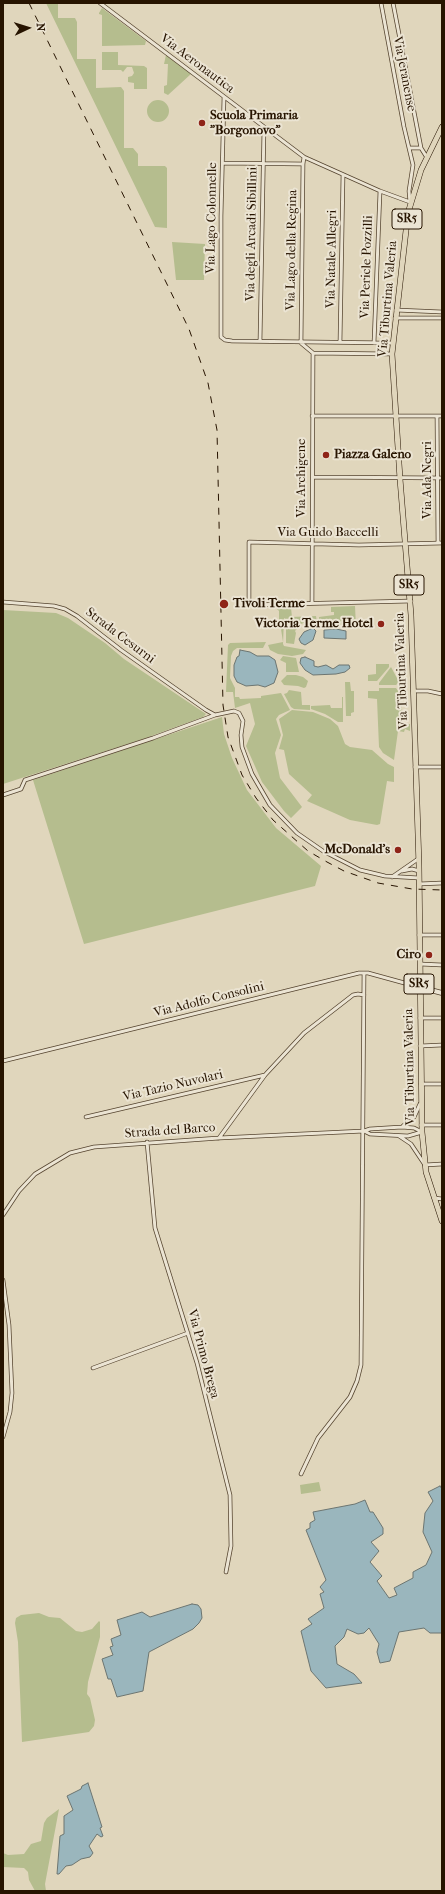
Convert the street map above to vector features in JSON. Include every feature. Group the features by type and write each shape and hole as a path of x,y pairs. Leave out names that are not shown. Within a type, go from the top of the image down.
{"main road":[{"name":"Via Tiburtina Valeria","path":"442,127 426,156 410,202 405,228 392,354 400,479 411,601 419,859 421,1125 425,1165 442,1221"}],"street":[{"name":"Via Aeronautica","path":"100,3 304,157 343,176 410,202"},
{"name":"Via Jeranense","path":"381,3 414,169 410,188 410,202"},
{"name":"Via Jeranense","path":"393,3 421,148"},
{"name":"Via Lago Colonnelle","path":"224,97 220,335 228,341 260,342"},
{"name":"Via degli Arcadi Sibillini","path":"260,342 264,127"},
{"path":"409,148 421,148 426,156"},
{"name":"Via Lago della Regina","path":"301,343 302,164 304,157"},
{"path":"222,163 302,164"},
{"name":"Via Natale Allegri","path":"340,342 343,176"},
{"name":"Via Pericle Pozzilli","path":"374,343 380,191"},
{"path":"396,310 442,312"},
{"path":"395,318 442,318"},
{"path":"260,342 393,343"},
{"path":"301,343 313,352 392,354"},
{"name":"Via Archigene","path":"312,603 313,352"},
{"path":"312,416 442,416"},
{"name":"Via Ada Negri","path":"438,416 440,543"},
{"path":"312,477 400,479 440,478"},
{"name":"Via Guido Baccelli","path":"312,603 250,605 249,542 312,544 440,543"},
{"path":"312,603 411,601"},
{"name":"Strada Cesurni","path":"3,602 54,606 68,610 121,650 215,715"},
{"path":"413,691 428,691 442,694"},
{"path":"3,795 21,789 25,780 153,738 215,715 236,711 242,715 243,721 241,743 249,768 270,805 291,827 306,840 348,865 373,874 392,877 419,878"},
{"path":"415,767 442,767"},
{"path":"392,877 419,859"},
{"path":"400,872 411,869 419,871"},
{"path":"419,884 442,883"},
{"path":"419,935 442,934"},
{"path":"419,964 442,965"},
{"path":"301,1474 318,1438 350,1397 361,1367 364,1132 364,973"},
{"name":"Via Adolfo Consolini","path":"3,1061 364,973 419,987"},
{"path":"419,987 442,993"},
{"path":"219,1138 265,1075 313,1024 355,994 364,995"},
{"path":"420,1018 442,1018"},
{"path":"420,1046 442,1046"},
{"name":"Via Tazio Nuvolari","path":"86,1117 265,1075"},
{"path":"421,1084 442,1084"},
{"path":"402,1127 414,1117 421,1101"},
{"path":"421,1125 442,1125"},
{"name":"Strada del Barco","path":"364,1132 370,1129 402,1127 414,1128 422,1132"},
{"name":"Strada del Barco","path":"3,1214 19,1191 30,1179 64,1156 79,1150 100,1146 219,1138 364,1132 372,1134 411,1136 422,1132"},
{"path":"395,1134 411,1144 425,1165 442,1164"},
{"name":"Via Primo Brega","path":"147,1142 154,1224 197,1362 230,1495 231,1546 226,1572"},
{"path":"434,1198 442,1198"},
{"path":"3,1280 9,1325 12,1395 10,1412 3,1437"},
{"path":"93,1368 188,1333"}],"green space":[{"path":"46,3 58,3 58,18 75,18 77,22 77,59 96,59 96,88 121,87 124,91 124,148 133,148 138,154 138,166 165,166 167,168 167,228 155,227"},
{"path":"102,8 146,41 145,45 102,46 102,15 99,13"},
{"path":"102,52 118,52 118,65 144,66 147,68 147,89 134,89 134,83 128,82 128,77 132,76 134,73 132,67 127,67 123,72 121,70 102,70"},
{"path":"166,55 191,74 168,95 164,93 164,86 167,85 168,64 164,64"},
{"path":"154,100 162,100 169,107 169,115 162,122 154,122 147,115 147,107"},
{"path":"172,242 205,244 204,280 176,280"},
{"path":"355,606 356,627 319,623 319,617 334,615 334,612 331,612 331,607"},
{"path":"291,608 292,617 316,616 317,623 308,624 306,622 301,624 295,631 294,644 286,643 286,619 284,618 284,646 306,650 303,654 292,656 278,654 270,650 268,645 283,642 281,629 279,628 279,611 277,609"},
{"path":"3,610 56,613 68,618 105,643 124,659 206,714 203,717 143,739 3,784"},
{"path":"266,642 263,648 237,648 233,651 231,656 230,678 235,688 235,697 239,697 240,699 261,698 261,696 281,693 290,710 279,715 276,719 281,735 275,753 280,778 302,807 291,818 262,782 246,746 255,724 250,703 235,708 233,692 226,692 228,645 230,643"},
{"path":"283,656 296,658 299,672 286,672 286,663 280,660"},
{"path":"376,664 389,664 389,667 377,681 368,681 368,675 376,674"},
{"path":"391,667 399,682 396,685 379,685 379,683"},
{"path":"287,675 303,677 308,681 306,687 284,685 281,681"},
{"path":"345,682 350,682 351,691 354,691 354,712 351,713 351,716 346,716"},
{"path":"379,688 396,688 398,691 402,691 401,724 410,724 410,731 405,729 404,732 398,731 394,760 383,753 379,747 377,699 368,698 368,691 379,691"},
{"path":"289,690 301,692 302,705 310,705 310,710 294,709 291,707 284,694"},
{"path":"342,697 343,722 338,722 325,714 311,709 311,706 330,705 331,708 342,708"},
{"path":"292,710 313,712 330,719 338,726 345,744 350,747 372,750 388,764 394,767 394,782 387,781 380,824 377,825 350,820 307,801 312,795 289,774 284,750 279,749 283,735 279,719"},
{"path":"222,717 224,734 232,758 247,790 276,828 321,866 315,886 84,944 33,780"},
{"path":"319,1482 321,1491 301,1494 300,1485"},
{"path":"39,1613 49,1617 60,1618 76,1631 82,1632 92,1629 99,1621 100,1622 100,1637 88,1682 87,1694 90,1698 95,1720 94,1726 89,1732 22,1742 18,1642 15,1623 16,1618 21,1615"},
{"path":"59,1809 45,1884 46,1891 35,1891 29,1880 28,1872 24,1868 3,1867 3,1853 8,1855 24,1854 31,1844 41,1841 44,1823 47,1818"}],"water":[{"path":"313,628 316,631 313,640 305,645 301,643 299,639 304,632"},
{"path":"336,629 346,631 346,639 324,638 324,630"},
{"path":"240,650 250,652 257,656 269,656 275,660 278,672 274,683 265,687 258,685 246,686 237,682 234,676 234,665 237,657 239,656"},
{"path":"305,657 314,661 314,666 318,667 326,665 333,669 339,665 349,665 350,668 345,672 336,674 313,675 305,670 300,663 301,658"},
{"path":"440,1486 442,1489 442,1633 430,1633 424,1628 399,1632 390,1661 380,1663 377,1652 379,1644 369,1628 364,1633 358,1634 347,1629 344,1637 335,1646 337,1664 354,1674 362,1683 326,1688 311,1671 301,1631 312,1624 308,1619 324,1608 320,1594 324,1592 320,1587 326,1580 306,1530 310,1528 310,1523 315,1520 313,1512 355,1504 365,1500 370,1512 373,1512 383,1528 383,1534 371,1542 379,1551 370,1562 382,1576 377,1581 389,1598 397,1595 394,1588 413,1578 413,1572 426,1565 432,1552 423,1532 425,1513 433,1501 428,1492"},
{"path":"192,1604 198,1605 201,1609 202,1618 199,1623 193,1629 149,1652 143,1691 117,1697 111,1679 108,1679 102,1659 113,1655 110,1647 113,1646 111,1639 121,1635 117,1620 142,1612 150,1617"},
{"path":"88,1783 102,1827 100,1828 103,1836 101,1837 97,1834 89,1846 93,1853 90,1857 81,1859 72,1865 66,1866 59,1874 57,1874 60,1836 64,1834 64,1816 73,1810 67,1796 81,1789 82,1786"}],"railway":[{"path":"29,3 189,329 208,383 217,430 223,705 228,737 242,775 256,798 273,820 308,851 327,862 344,871 378,883 412,889 442,890"}],"place":[{"name":"Scuola Primaria \"Borgonovo\"","path":"202,123"},
{"name":"Piazza Galeno","path":"326,455"},
{"name":"Tivoli Terme","path":"224,604"},
{"name":"Victoria Terme Hotel","path":"381,624"},
{"name":"McDonald's","path":"398,850"},
{"name":"Ciro","path":"429,955"}]}
